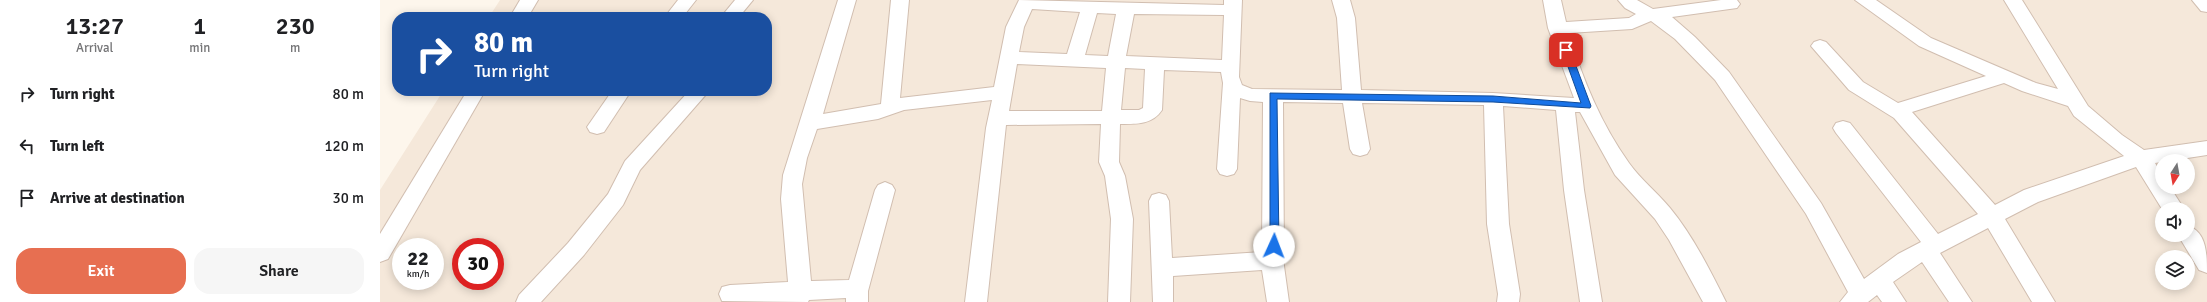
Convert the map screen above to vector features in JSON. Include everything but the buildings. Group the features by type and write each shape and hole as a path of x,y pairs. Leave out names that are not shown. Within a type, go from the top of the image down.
{"street":[{"path":"522,12 529,0"},
{"path":"679,12 687,0"},
{"path":"734,12 744,0"},
{"path":"798,297 799,263 792,184 795,164 834,49 846,0"},
{"path":"890,108 900,0"},
{"path":"1341,0 1346,18 1352,98 1360,149"},
{"path":"1552,0 1557,28 1587,106 1618,164 1662,214 1693,261 1715,302"},
{"path":"1627,0 1639,10 1666,22 1705,57 1722,76 1814,209 1856,298 1906,260 2031,196 2141,158 2207,148"},
{"path":"1864,0 1925,42 2003,77 2044,92 2075,101"},
{"path":"2013,0 2081,110 2115,140 2141,158 2169,202"},
{"path":"2200,0 2207,7"},
{"path":"976,302 998,118 1015,26 1027,2 1126,9 1154,4 1233,5 1227,169"},
{"path":"1557,28 1632,23 1649,15 1731,4"},
{"path":"1074,60 1090,7"},
{"path":"1119,302 1122,219 1116,176 1110,162 1108,138 1116,62 1126,9"},
{"path":"1820,46 1856,86 1896,110 1909,120 1992,216 2044,302"},
{"path":"1009,58 1155,63 1230,75"},
{"path":"998,118 1111,116 1141,117 1148,114 1152,110 1155,63"},
{"path":"1230,75 1234,89 1239,92 1273,96 1493,99 1587,106"},
{"path":"1896,110 2003,77"},
{"path":"810,123 843,118 903,104 1003,92"},
{"path":"380,253 473,96"},
{"path":"597,126 618,96"},
{"path":"527,302 576,249 616,199 632,166 695,96"},
{"path":"1273,96 1273,260 1278,302"},
{"path":"1493,99 1498,224 1509,294 1508,302"},
{"path":"1565,104 1574,190 1591,302"},
{"path":"1843,128 1931,247 1961,302"},
{"path":"857,297 885,190"},
{"path":"1159,201 1163,299"},
{"path":"2193,242 2207,264"},
{"path":"1162,268 1273,260"},
{"path":"1879,280 1895,302"},
{"path":"731,292 798,297 852,289 857,297"}],"shaded area":[{"path":"500,0 2207,0 2207,302 380,302 380,190 440,96 772,96 772,12 492,12"}],"route":[{"path":"1274,246 1273,96 1493,99 1587,106 1566,50"}]}
